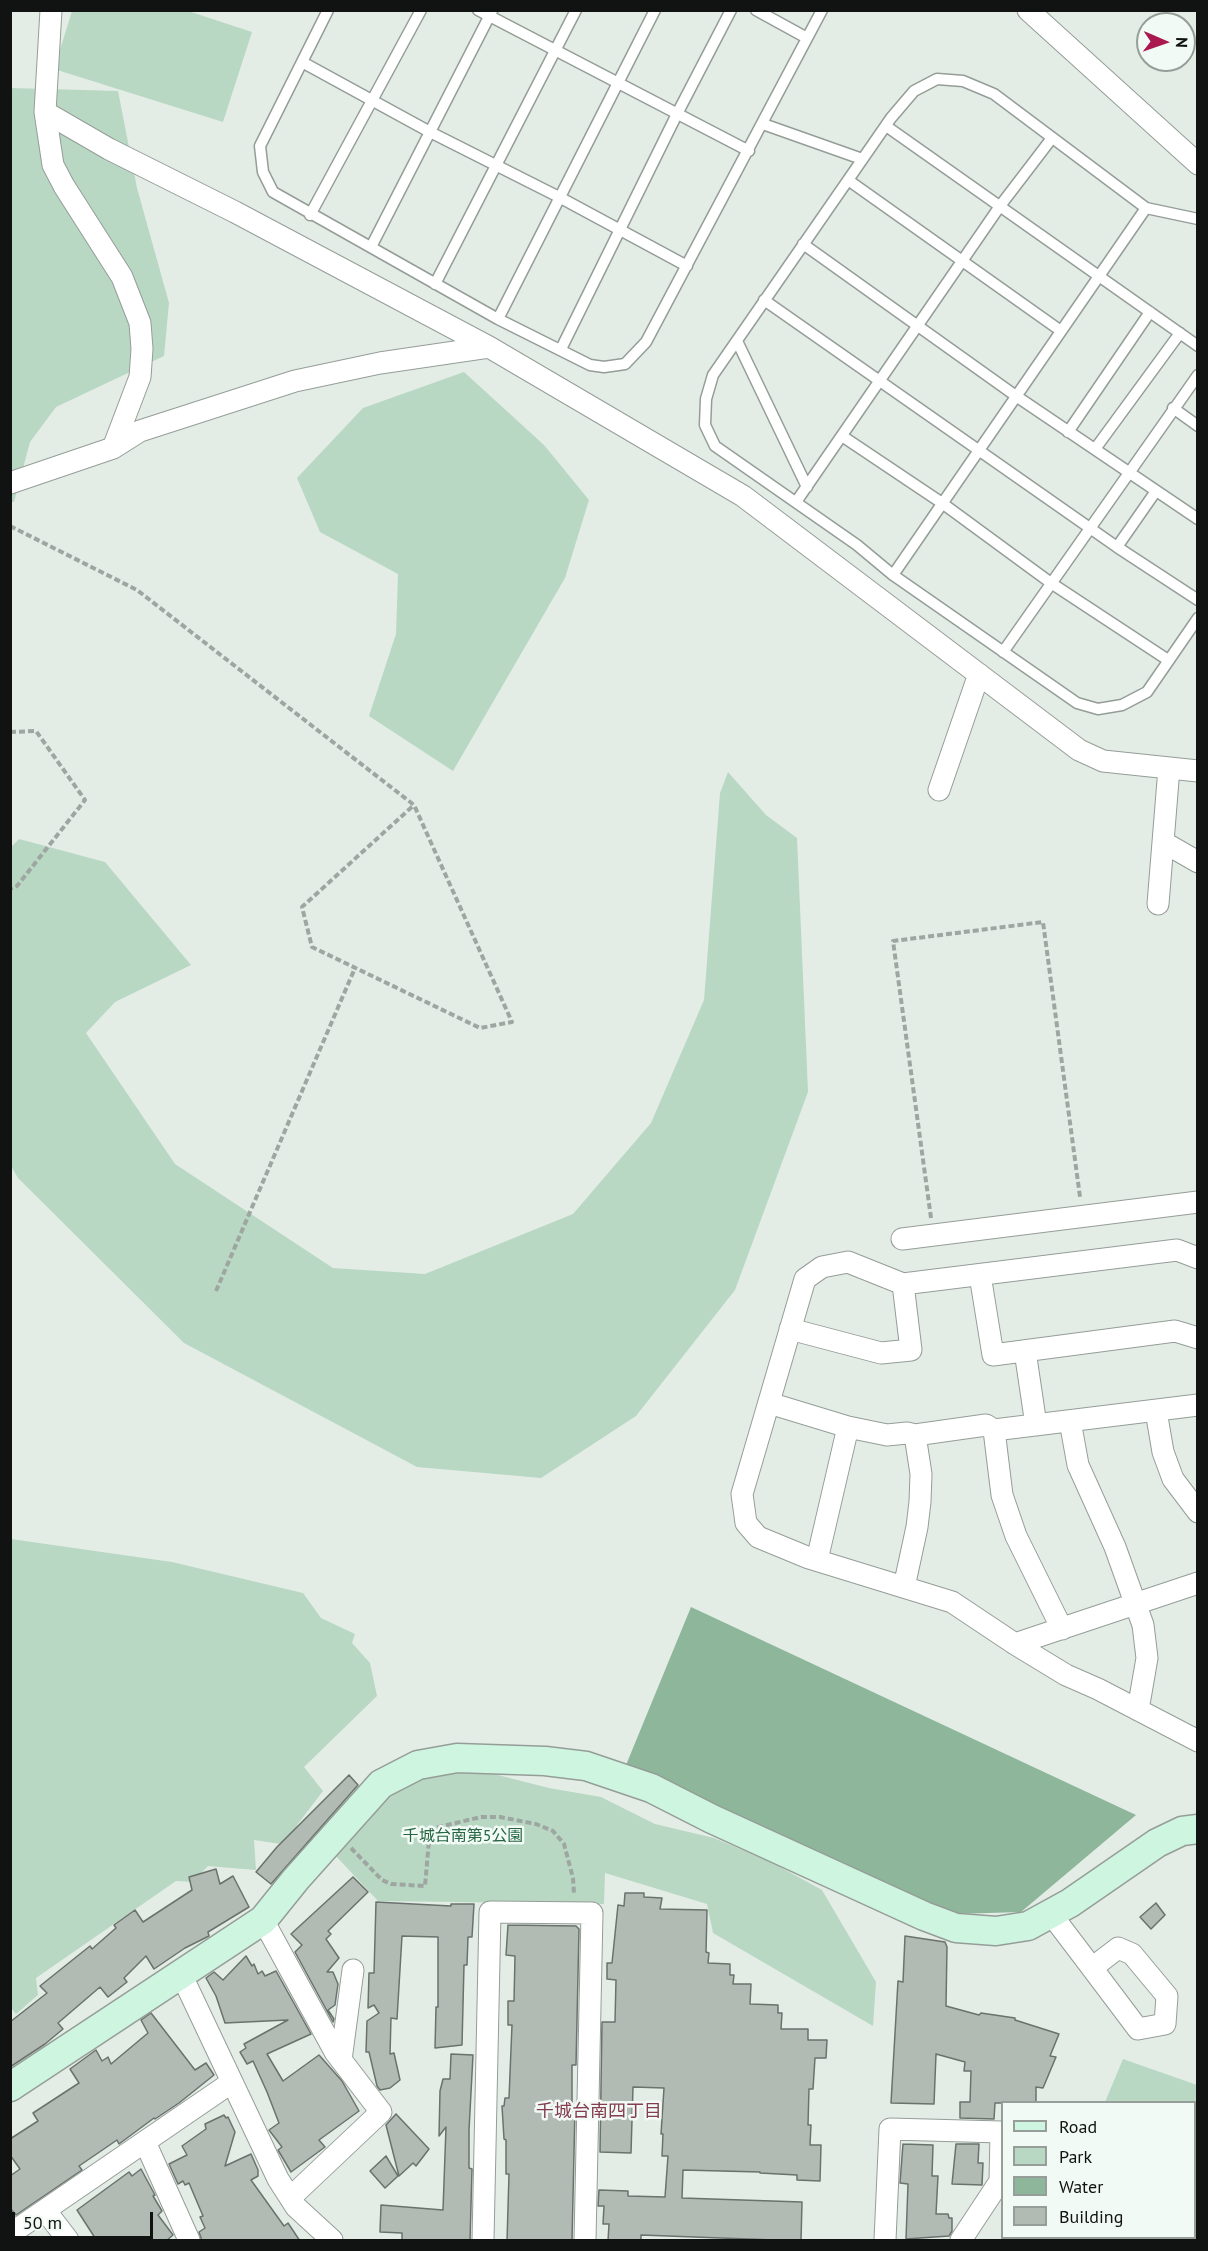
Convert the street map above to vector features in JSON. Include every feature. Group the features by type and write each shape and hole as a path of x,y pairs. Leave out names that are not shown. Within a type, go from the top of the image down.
{"street":[{"path":"51,10 45,112 53,165 122,277 140,323 142,349 140,377 113,448"},
{"path":"1028,10 1197,164"},
{"path":"45,112 109,149 235,212 489,347 742,496 1079,750 1103,760 1197,771"},
{"path":"10,483 113,448 140,431 295,381 380,363 489,347"},
{"path":"939,790 979,674"},
{"path":"1158,904 1169,768"},
{"path":"1163,842 1197,862"},
{"path":"902,1239 1197,1202"},
{"path":"1197,1258 1177,1250 903,1284 848,1262 822,1267 805,1279 742,1494 746,1523 758,1537 818,1560 952,1602 1066,1675 1197,1741"},
{"path":"980,1275 993,1355 1175,1331 1197,1338"},
{"path":"790,1329 881,1353 910,1350 903,1284"},
{"path":"1025,1351 1036,1425"},
{"path":"769,1403 886,1435 915,1434 986,1425 994,1430 1197,1405"},
{"path":"1156,1411 1163,1452 1173,1479 1197,1512"},
{"path":"1070,1421 1078,1465 1115,1547 1143,1625 1147,1658 1138,1710"},
{"path":"818,1560 848,1426"},
{"path":"994,1430 1002,1495 1017,1536 1062,1629"},
{"path":"904,1587 920,1502 921,1474 915,1434"},
{"path":"1015,1644 1197,1583"},
{"path":"10,2087 263,1920 336,1833 381,1784 417,1765 457,1758 545,1761 586,1766 651,1788 712,1819 956,1928 996,1931 1028,1926 1070,1903 1157,1843 1182,1831 1197,1829"},
{"path":"483,2241 490,1912 592,1913 585,2241"},
{"path":"1051,1914 1092,1968"},
{"path":"263,1920 341,2060 381,2112 290,2198"},
{"path":"341,2060 353,1970"},
{"path":"181,1974 278,2179 296,2207 332,2241"},
{"path":"10,2234 232,2082"},
{"path":"885,2241 890,2129 1001,2132 1000,2181 961,2241"},
{"path":"145,2142 189,2241"},
{"path":"45,2210 68,2241"}],"lane":[{"path":"328,10 260,146 263,172 273,192 310,215 498,319 590,365 604,367 625,364 646,342 822,10"},
{"path":"310,215 421,10"},
{"path":"478,10 490,14 554,52 749,151"},
{"path":"435,284 576,10"},
{"path":"498,319 655,10"},
{"path":"561,349 731,10"},
{"path":"756,10 807,38"},
{"path":"371,247 490,14"},
{"path":"302,62 430,132 559,197 687,266"},
{"path":"1197,219 1146,208 994,94 963,81 937,79 914,91 886,126 713,375 706,399 705,424 715,446 857,545 893,575 1077,703 1098,709 1122,705 1147,692 1197,618"},
{"path":"763,124 862,159"},
{"path":"886,126 1100,275 1197,346"},
{"path":"796,502 1000,206 1052,138"},
{"path":"848,180 1061,331"},
{"path":"893,575 1146,208"},
{"path":"803,244 1016,396 1197,519"},
{"path":"765,300 1117,547 1197,600"},
{"path":"1068,432 1150,312"},
{"path":"1095,449 1180,333"},
{"path":"737,341 807,487"},
{"path":"1003,652 1197,375"},
{"path":"1173,408 1197,426"},
{"path":"842,436 942,503 1051,583 1168,660"},
{"path":"1117,547 1156,491"}],"path":[{"path":"10,526 137,590 414,805 512,1022 480,1028 312,947 302,907 414,805"},
{"path":"10,732 36,731 85,800 17,886 10,889"},
{"path":"933,1235 892,941 904,939 1043,922 1083,1216"},
{"path":"216,1291 355,968"},
{"path":"336,1833 382,1880 391,1884 425,1886 430,1829 481,1817 500,1817 536,1824 553,1832 564,1844 573,1878 575,1913"}],"green space":[{"path":"72,11 188,11 252,32 223,122 54,69"},
{"path":"11,88 118,91 137,188 169,303 164,356 56,407 30,442 14,502 11,502"},
{"path":"464,372 544,445 589,500 565,578 453,771 369,716 396,634 398,574 320,532 297,478 363,408"},
{"path":"728,772 766,815 797,838 808,1092 735,1290 636,1416 541,1478 417,1467 184,1343 18,1178 11,1166 10,848 19,839 105,862 191,965 115,1002 86,1033 175,1164 333,1268 425,1274 573,1214 651,1123 704,1000 720,793"},
{"path":"11,1539 172,1562 303,1593 321,1618 355,1634 352,1643 370,1663 377,1696 304,1767 323,1791 297,1825 294,1846 254,1840 256,1870 208,1866 193,1882 176,1881 36,1978 38,1995 16,2014 11,2008"},
{"name":"千城台南第5公園","path":"466,1771 494,1774 549,1788 601,1797 655,1824 714,1838 771,1862 822,1890 876,1982 873,2026 713,1933 707,1904 605,1873 604,1904 378,1901 334,1854 379,1805 397,1791 422,1778"},
{"path":"1123,2059 1197,2085 1197,2182 1196,2101 1105,2101"}],"water":[{"path":"691,1607 1136,1815 1021,1912 955,1914 626,1765"}],"building":[{"path":"349,1775 358,1785 271,1884 256,1872 277,1847"},
{"path":"216,1869 220,1884 233,1876 249,1907 208,1932 209,1936 185,1948 154,1969 146,1956 124,1978 127,1982 108,1997 100,1987 58,2023 63,2029 10,2067 10,2022 47,1993 40,1986 90,1946 92,1949 116,1928 114,1925 135,1910 143,1922 192,1890 189,1877"},
{"path":"353,1877 368,1892 328,1931 331,1934 326,1939 339,1958 327,1972 333,1972 338,1984 335,2005 328,2010 334,2019 333,2022 295,1952 302,1945 291,1934"},
{"path":"625,1893 644,1893 644,1897 662,1898 660,1909 707,1910 708,1963 730,1964 730,1975 734,1975 733,1984 751,1984 750,2004 778,2005 778,2013 782,2013 781,2029 808,2029 808,2040 827,2040 826,2058 815,2058 813,2089 809,2089 810,2145 821,2145 820,2181 797,2180 797,2175 760,2172 683,2170 682,2198 802,2202 801,2241 641,2235 641,2241 608,2241 609,2224 603,2224 604,2206 598,2206 599,2190 628,2191 628,2196 665,2197 668,2156 662,2156 664,2088 633,2087 631,2153 600,2152 602,2022 615,2022 616,1980 607,1979 607,1963 612,1963 618,1905 624,1906"},
{"path":"376,1902 451,1906 451,1904 474,1904 472,1937 468,1937 467,1965 464,1965 462,2045 435,2048 436,2007 438,2007 438,1937 402,1936 397,2019 391,2018 390,2054 394,2053 400,2080 390,2088 380,2090 369,2052 366,2052 367,2021 379,2013 374,2005 368,2008 369,1973 374,1973"},
{"path":"1156,1903 1165,1915 1151,1929 1140,1917"},
{"path":"508,1925 576,1926 579,1929 576,2065 572,2065 572,2108 575,2108 572,2241 507,2241 509,2174 506,2174 506,2140 504,2139 502,2106 504,2106 505,2098 509,2098 512,2025 508,2025 508,2001 514,2001 515,1956 506,1955"},
{"path":"905,1936 945,1942 947,1947 946,2006 979,2015 981,2013 1015,2018 1015,2020 1059,2034 1050,2056 1056,2057 1043,2088 1036,2087 1036,2101 995,2103 994,2119 960,2118 960,2102 970,2102 971,2071 964,2071 965,2062 936,2054 934,2104 891,2103 898,1981 903,1982"},
{"path":"246,1956 252,1966 254,1964 258,1974 262,1971 265,1976 276,1971 311,2034 267,2054 283,2081 319,2055 342,2081 359,2111 319,2140 325,2147 291,2172 278,2150 282,2147 269,2130 279,2123 267,2092 253,2061 247,2064 240,2052 246,2048 244,2044 288,2020 225,2023 216,1996 206,1978 214,1972 223,1980"},
{"path":"151,2013 195,2070 206,2063 214,2075 179,2103 119,2144 117,2140 79,2166 82,2170 16,2215 10,2208 10,2176 20,2169 10,2155 10,2139 38,2121 33,2113 79,2083 70,2069 96,2050 102,2061 108,2057 111,2064 148,2033 141,2020"},
{"path":"451,2054 473,2055 469,2130 469,2168 472,2169 470,2241 402,2241 402,2233 380,2232 381,2205 443,2210 446,2127 439,2136 440,2091 443,2079 450,2079"},
{"path":"396,2114 429,2149 416,2166 413,2163 399,2176 386,2125"},
{"path":"224,2115 228,2117 235,2132 225,2166 251,2154 258,2170 258,2176 251,2180 284,2226 288,2223 300,2241 202,2241 199,2232 205,2228 200,2217 203,2216 189,2183 185,2185 183,2181 178,2184 169,2164 187,2155 182,2146 206,2129 205,2124"},
{"path":"903,2144 933,2145 932,2176 938,2176 936,2214 948,2214 949,2218 952,2218 952,2231 949,2236 906,2239 908,2184 900,2183"},
{"path":"956,2144 979,2144 978,2163 983,2163 982,2185 952,2184"},
{"path":"386,2156 398,2176 385,2188 370,2171"},
{"path":"141,2169 162,2211 158,2215 173,2235 166,2241 97,2241 77,2210 129,2172 132,2176"}],"district":[{"name":"千城台南四丁目","path":"599,2112"}]}
